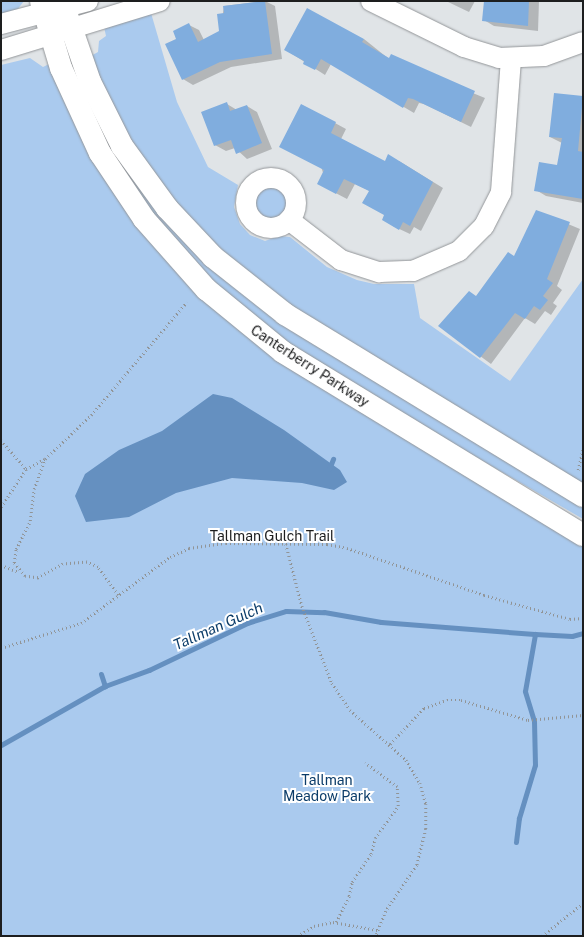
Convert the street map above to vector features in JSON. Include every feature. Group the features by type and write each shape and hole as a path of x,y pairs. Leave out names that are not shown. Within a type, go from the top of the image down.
{"street":[{"path":"1,24 53,5 88,1"},
{"path":"1,50 160,1"},
{"path":"371,1 464,47 511,60 544,56 583,42"},
{"name":"Canterberry Parkway","path":"53,5 78,110 116,180 158,237 218,300 303,365 583,535"},
{"name":"Canterberry Parkway","path":"60,32 90,82 122,146 167,208 213,257 285,314 583,496"},
{"path":"289,220 333,256 379,272 413,271 459,251 484,226 501,192 511,60"}],"path":[{"path":"1,507 26,469 45,459 91,415 187,302"},
{"path":"1,440 26,469"},
{"path":"578,471 583,449"},
{"path":"20,572 14,563 16,549 30,521 34,488 45,459"},
{"name":"Tallman Gulch Trail","path":"1,648 81,623 155,567 188,548 226,544 286,544 347,548 484,595 570,619 583,618"},
{"path":"286,544 295,585 313,633 341,699 406,760 420,783 426,804 426,829 411,876 386,911 377,930 376,936"},
{"path":"1,565 38,578 63,564 88,562 98,567 118,595"},
{"path":"390,744 424,708 447,700 461,700 528,720 583,715"},
{"path":"336,922 349,896 352,882 371,854 375,838 398,806 397,787 365,763"},
{"path":"542,936 583,903"},
{"path":"297,936 314,926 336,922 377,930"}],"green space":[{"path":"1,1 24,1 17,10 1,15"},
{"path":"151,13 177,102 208,167 238,185 234,207 240,224 250,235 265,241 279,236 290,237 327,267 357,280 374,284 414,284 420,318 510,381 583,279 583,485 285,302 238,267 188,218 127,136 89,57 98,52 99,41 106,36 104,27"},
{"name":"Tallman Meadow Park","path":"30,58 43,67 49,64 59,90 236,328 286,365 583,542 583,936 1,936 1,65"},
{"path":"98,130 198,250 583,502 583,519 278,342 167,239"},
{"path":"271,184 281,187 287,193 290,203 287,213 281,219 271,222 261,219 255,213 252,203 255,193 261,187"}],"shaded area":[{"path":"213,394 232,398 284,430 340,470 347,482 334,490 302,483 232,478 176,493 129,517 86,522 75,496 85,474 119,450 162,431"}],"building":[{"path":"265,1 272,54 220,62 182,80 165,44 176,39 173,31 189,23 198,42 219,31 217,14 224,13 223,6"},
{"path":"484,1 529,1 528,26 482,21"},
{"path":"307,8 364,39 362,42 389,58 391,54 475,91 461,122 413,99 408,98 403,108 321,59 315,70 303,64 304,61 284,50"},
{"path":"554,93 583,96 578,151 583,152 583,199 534,191 539,162 557,165 562,138 549,137"},
{"path":"227,102 230,111 247,105 262,143 236,154 231,140 214,146 201,112"},
{"path":"301,104 336,122 331,133 385,161 388,154 433,182 410,226 403,222 399,230 382,220 384,215 362,203 369,191 344,179 336,194 317,184 324,170 279,147"},
{"path":"536,210 570,222 547,279 553,283 543,296 548,300 540,310 534,306 525,319 515,313 480,358 438,326 469,291 476,296 508,252 514,256"}],"waterway":[{"path":"329,469 333,459"},
{"name":"Tallman Gulch","path":"1,745 105,686 149,670 247,623 286,611 324,612 381,622 535,634 572,636 583,633"},
{"path":"516,842 519,818 535,765 534,721 525,691 535,634"},
{"path":"101,674 105,686"}]}
